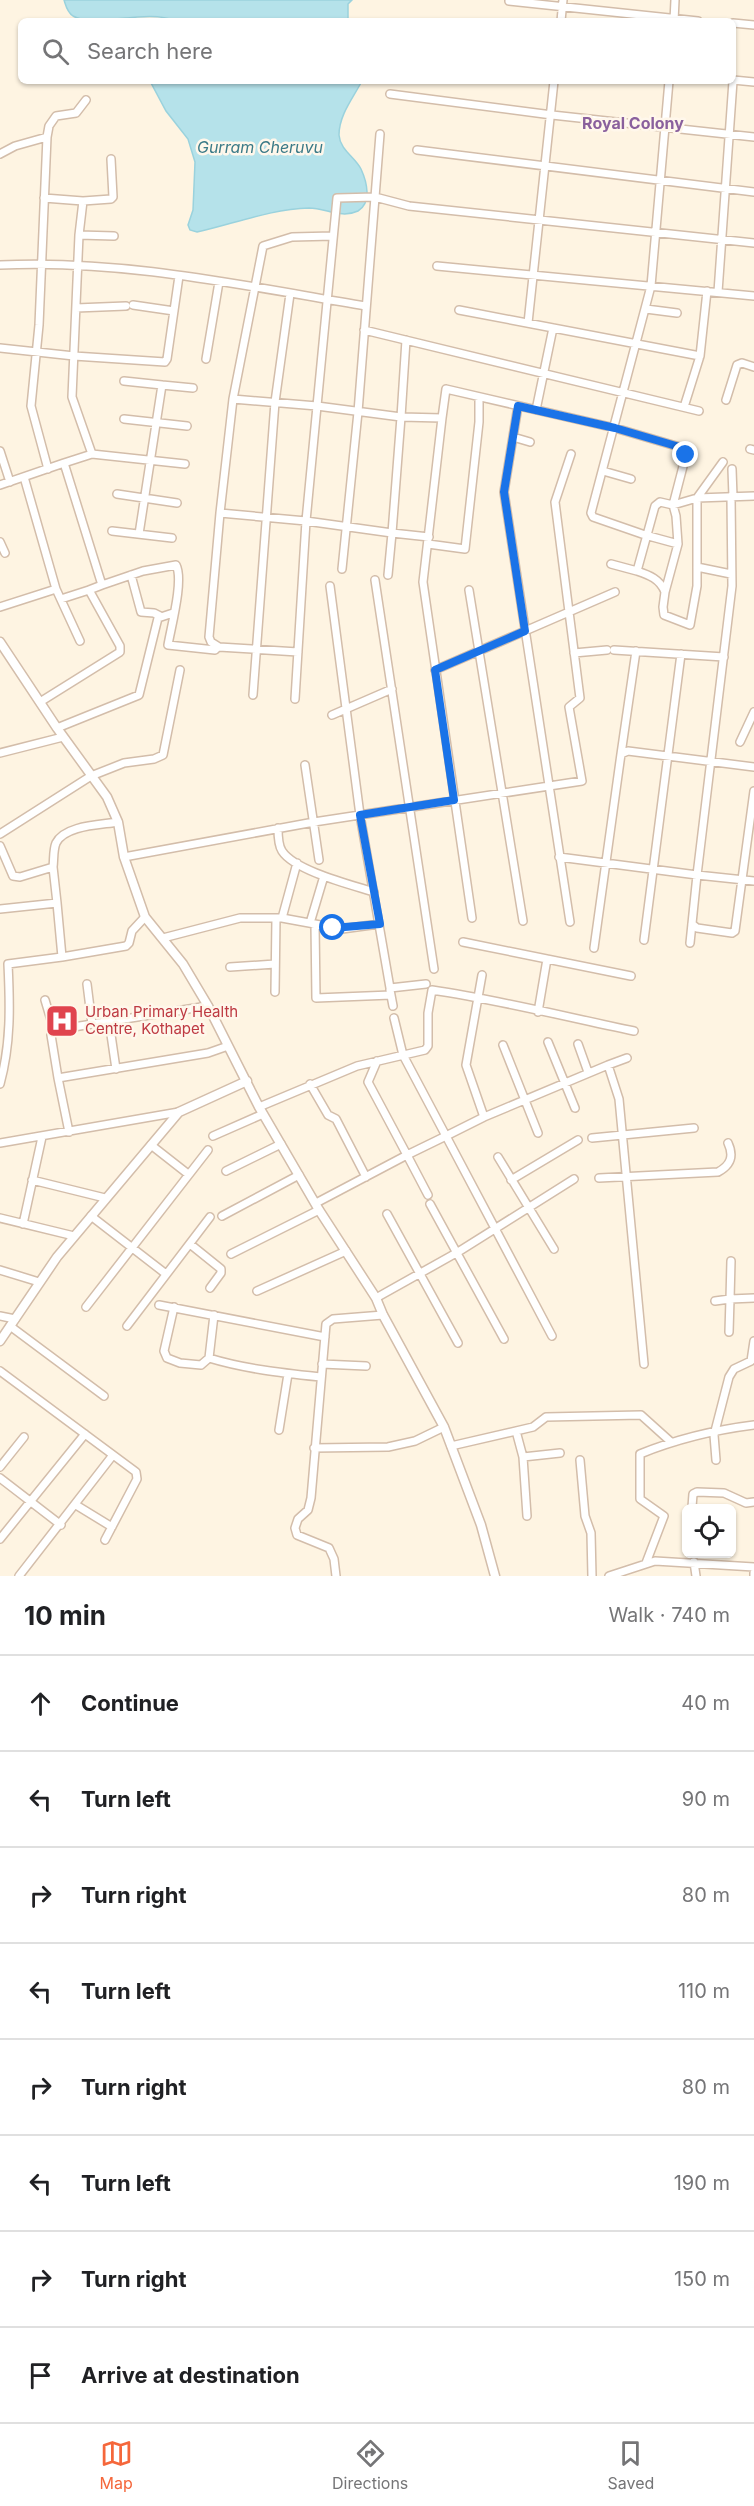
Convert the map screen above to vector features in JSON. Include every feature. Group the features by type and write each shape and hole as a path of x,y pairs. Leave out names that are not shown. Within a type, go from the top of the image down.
{"street":[{"path":"674,18 675,0"},
{"path":"509,1 563,3 661,18"},
{"path":"561,18 563,3"},
{"path":"736,24 754,25"},
{"path":"736,81 754,82"},
{"path":"528,323 554,84"},
{"path":"669,84 651,286 591,516 678,544"},
{"path":"718,292 733,84"},
{"path":"390,94 664,128 754,136"},
{"path":"48,469 31,406 38,352 47,137 49,126 56,116 76,113 86,100"},
{"path":"342,569 358,412 380,134"},
{"path":"0,154 15,146 47,137"},
{"path":"417,150 754,192"},
{"path":"44,198 83,201 113,197 111,159"},
{"path":"295,699 306,521 337,198 375,197 409,206 754,243"},
{"path":"83,201 77,264 72,397 92,453"},
{"path":"79,235 114,236"},
{"path":"298,652 219,647 211,642 209,637 233,399 263,246 292,237 333,237"},
{"path":"0,265 41,263 130,268 366,306"},
{"path":"437,266 754,296"},
{"path":"0,348 165,362 179,276"},
{"path":"206,359 219,282"},
{"path":"684,407 700,356 707,291"},
{"path":"254,695 275,402 290,294"},
{"path":"76,308 130,306 174,311"},
{"path":"646,309 677,313"},
{"path":"459,310 700,356"},
{"path":"536,410 553,328"},
{"path":"364,330 699,411"},
{"path":"388,575 406,340"},
{"path":"726,400 737,365 742,363 754,367"},
{"path":"124,381 193,388"},
{"path":"139,534 162,385"},
{"path":"472,918 423,582 446,389 615,428 687,451 673,504 678,544 665,592 664,615 690,625 697,586 697,498 723,462"},
{"path":"220,513 306,521 392,533 465,549 479,422 479,396"},
{"path":"233,399 317,406 401,417 442,418"},
{"path":"518,406 504,492 570,922"},
{"path":"124,419 187,426"},
{"path":"513,437 530,442"},
{"path":"0,451 10,482"},
{"path":"0,485 92,453 185,464"},
{"path":"124,857 314,822 582,781 569,707 580,698 555,502 571,454"},
{"path":"64,464 102,585"},
{"path":"690,943 731,574 732,470"},
{"path":"603,471 631,478"},
{"path":"24,477 56,589 80,641"},
{"path":"117,494 177,503"},
{"path":"637,571 645,535 655,506 660,502 673,504 697,498 754,496"},
{"path":"112,531 171,538"},
{"path":"0,542 5,553"},
{"path":"611,564 656,579 662,584 665,592"},
{"path":"61,599 132,575 176,565 178,567 178,588 168,645 215,650 219,647"},
{"path":"697,567 731,574"},
{"path":"132,575 141,612 160,616 173,613"},
{"path":"375,580 434,969"},
{"path":"330,586 360,815 393,1006"},
{"path":"0,607 56,589"},
{"path":"40,702 120,652 120,646 89,590"},
{"path":"469,590 523,921"},
{"path":"435,670 615,592"},
{"path":"57,728 139,695 160,616"},
{"path":"0,642 63,737 107,797 118,822 124,857 145,917 183,964 208,1006 261,1110 318,1207 376,1298 444,1427 481,1525 495,1576"},
{"path":"574,653 610,650 723,657"},
{"path":"594,948 636,651"},
{"path":"644,940 681,654"},
{"path":"0,834 91,776 124,763 154,759 164,755 180,670"},
{"path":"332,715 392,689"},
{"path":"740,742 754,712"},
{"path":"0,753 63,737"},
{"path":"621,754 628,751 754,767"},
{"path":"305,765 319,860"},
{"path":"692,924 697,928 734,933 754,791"},
{"path":"62,957 53,867 55,845 60,838 77,829 118,822"},
{"path":"278,828 282,851 297,863 324,876 374,892"},
{"path":"0,846 14,876 20,877 53,867"},
{"path":"559,856 754,881"},
{"path":"275,992 279,918 297,863"},
{"path":"324,876 313,924 316,998 391,991 426,984"},
{"path":"0,909 57,903"},
{"path":"0,1084 10,1020 8,964 126,946 132,931 145,917"},
{"path":"163,938 240,918 279,918 342,929 380,924"},
{"path":"463,942 631,976"},
{"path":"538,1012 546,959"},
{"path":"230,967 276,964"},
{"path":"482,975 466,1065 484,1117"},
{"path":"87,984 92,1024"},
{"path":"213,1136 310,1084 357,1066 420,1053 428,1046 428,1013 432,990 477,996 538,1012 634,1031"},
{"path":"45,1000 54,1030 51,1035 69,1132"},
{"path":"54,1030 208,1006"},
{"path":"394,1017 403,1055 552,1336"},
{"path":"109,1021 116,1069"},
{"path":"548,1042 575,1108"},
{"path":"578,1044 588,1072"},
{"path":"503,1045 538,1133"},
{"path":"58,1078 208,1053 228,1046"},
{"path":"231,1254 407,1155 484,1117 588,1072 627,1058"},
{"path":"377,1061 368,1082 428,1195"},
{"path":"608,1065 619,1099 644,1364"},
{"path":"0,1143 179,1112 247,1081"},
{"path":"310,1084 328,1115 336,1119 366,1177"},
{"path":"0,1341 39,1282 74,1236 179,1112"},
{"path":"591,1138 694,1128"},
{"path":"23,1224 42,1137"},
{"path":"511,1180 578,1140"},
{"path":"599,1179 718,1172 731,1160 732,1152 728,1143"},
{"path":"226,1171 281,1144"},
{"path":"151,1145 188,1174"},
{"path":"86,1307 208,1150"},
{"path":"498,1157 554,1249"},
{"path":"222,1216 299,1175"},
{"path":"376,1298 458,1252 574,1179"},
{"path":"32,1180 105,1198"},
{"path":"430,1204 504,1339"},
{"path":"387,1214 458,1343"},
{"path":"91,1216 166,1275"},
{"path":"127,1326 210,1217"},
{"path":"0,1218 74,1236"},
{"path":"190,1244 221,1269 221,1273 210,1288"},
{"path":"257,1291 346,1251"},
{"path":"729,1332 731,1261"},
{"path":"0,1270 39,1282"},
{"path":"715,1301 754,1298"},
{"path":"159,1305 325,1337"},
{"path":"174,1307 164,1351 167,1358 173,1362 201,1365 209,1358 214,1315"},
{"path":"336,1576 334,1558 329,1548 296,1533 296,1524 308,1510 311,1498 326,1324 329,1320 383,1315"},
{"path":"0,1316 13,1322 104,1396"},
{"path":"716,1460 714,1435 729,1377 734,1370 751,1361 754,1341"},
{"path":"209,1358 288,1374 320,1377"},
{"path":"322,1364 366,1366"},
{"path":"0,1371 138,1475 105,1540"},
{"path":"279,1430 288,1374"},
{"path":"451,1446 533,1427 546,1417 641,1415 671,1442"},
{"path":"646,1563 664,1516 640,1499 640,1454 671,1442 717,1429 754,1425"},
{"path":"314,1448 388,1447 415,1441 444,1427"},
{"path":"516,1431 523,1456 527,1516"},
{"path":"0,1539 85,1434"},
{"path":"0,1467 24,1437"},
{"path":"523,1456 560,1453"},
{"path":"19,1576 61,1525 113,1455"},
{"path":"580,1460 585,1516 591,1533 592,1576"},
{"path":"0,1478 61,1525"},
{"path":"692,1504 693,1494 697,1492 723,1493 746,1503 754,1502"},
{"path":"76,1505 112,1527"},
{"path":"694,1562 696,1576"},
{"path":"609,1576 646,1563 694,1562 754,1567"}],"water":[{"path":"64,0 352,0 348,4 348,18 79,18 73,16"},
{"name":"Gurram Cheruvu","path":"152,84 360,84 344,114 339,135 342,145 363,174 367,192 365,203 358,211 346,214 315,208 295,209 197,232 190,230 188,225 193,210 195,162 188,139 166,111"}],"place":[{"name":"Urban Primary Health Centre, Kothapet","path":"62,1021"}],"district":[{"name":"Royal Colony","path":"633,123"}],"route":[{"path":"333,928 380,924 360,815 454,800 435,670 525,631 504,492 518,406 615,428 683,448 687,451 686,455"}]}
